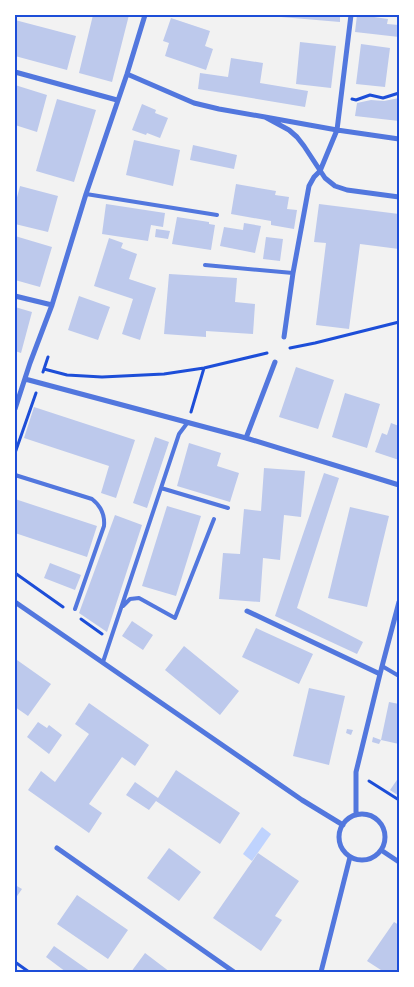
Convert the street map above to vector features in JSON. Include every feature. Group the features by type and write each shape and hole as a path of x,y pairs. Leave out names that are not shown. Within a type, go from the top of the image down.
{"street":[{"path":"15,409 52,306 86,194 145,15"},
{"path":"284,337 293,273 309,186 320,171 337,130 351,15"},
{"path":"15,72 118,100"},
{"path":"127,74 194,103 337,130 399,139"},
{"path":"265,117 289,130 297,137 325,178 334,186 347,190 399,197"},
{"path":"15,296 52,306"},
{"path":"246,438 275,362"},
{"path":"25,380 246,438 399,485"},
{"path":"15,602 302,800 343,826"},
{"path":"356,815 356,772 399,602"},
{"path":"247,610 380,674"},
{"path":"364,814 371,816 382,825 385,839 383,847 373,858 357,860 344,852 340,845 339,837 344,822 356,815 364,814"},
{"path":"57,848 234,972"},
{"path":"381,850 399,862"},
{"path":"321,972 350,857"}],"lane":[{"path":"86,194 217,215"},
{"path":"205,265 293,273"},
{"path":"103,662 179,434 188,422"},
{"path":"15,475 92,499 100,507 104,526 75,608"},
{"path":"161,488 228,508"},
{"path":"120,610 130,600 139,598 176,618 214,520"},
{"path":"382,666 399,676"}],"path":[{"path":"341,98 356,100 370,95 383,98 399,93"},
{"path":"289,348 399,322"},
{"path":"30,363 44,369 67,374 102,377 164,374 204,368 271,352"},
{"path":"188,422 204,368"},
{"path":"356,772 399,800"},
{"path":"15,962 29,972"}],"water":[{"path":"262,827 271,834 252,861 243,854"}],"building":[{"path":"93,15 129,15 112,82 79,73"},
{"path":"281,15 340,15 340,22 281,17"},
{"path":"357,15 374,15 374,17 388,19 387,24 399,25 399,37 355,32"},
{"path":"171,18 210,31 205,46 213,49 206,70 165,56 169,43 163,41"},
{"path":"15,20 76,36 67,70 15,56"},
{"path":"300,42 336,46 331,88 296,84"},
{"path":"361,44 390,48 385,87 356,84"},
{"path":"231,58 263,63 260,83 308,91 305,107 198,89 200,73 228,77"},
{"path":"15,85 47,95 37,132 15,125"},
{"path":"399,98 399,121 355,116 357,103"},
{"path":"57,99 96,110 74,182 36,171"},
{"path":"142,104 156,110 155,113 168,118 160,138 132,130"},
{"path":"134,140 180,150 173,186 126,175"},
{"path":"193,145 237,155 234,169 190,160"},
{"path":"236,184 276,191 275,195 289,197 287,209 297,210 294,229 271,225 271,221 231,214"},
{"path":"20,186 58,196 48,232 15,224 15,205"},
{"path":"106,204 165,213 163,227 151,225 148,241 102,234"},
{"path":"319,204 399,214 399,249 360,244 349,329 316,325 326,243 314,242"},
{"path":"177,217 209,222 209,224 215,225 211,250 172,244"},
{"path":"244,223 261,226 255,253 220,246 224,227 243,230"},
{"path":"156,229 170,231 168,239 155,237"},
{"path":"15,236 52,247 40,287 15,280"},
{"path":"266,237 283,239 280,261 263,259"},
{"path":"109,238 123,243 121,248 137,254 129,279 156,288 140,340 122,334 133,299 94,286"},
{"path":"169,274 237,278 235,302 255,304 253,334 206,331 206,337 164,334"},
{"path":"79,296 110,307 98,340 68,330"},
{"path":"15,307 32,312 21,353 15,351"},
{"path":"296,367 334,380 318,429 279,417"},
{"path":"345,393 380,404 367,448 332,437"},
{"path":"34,407 135,440 116,498 101,493 109,466 24,438"},
{"path":"391,423 399,426 399,460 375,452 382,433 387,435"},
{"path":"155,437 169,442 147,508 133,503"},
{"path":"189,443 221,453 217,466 239,473 230,502 177,486"},
{"path":"264,468 305,471 301,517 284,515 280,560 263,558 260,602 219,599 223,553 240,554 244,509 261,511"},
{"path":"324,473 339,478 297,608 363,642 357,654 275,616"},
{"path":"15,499 97,526 87,557 15,533"},
{"path":"167,506 201,516 176,596 142,586"},
{"path":"350,507 389,516 367,607 328,598"},
{"path":"115,515 142,525 107,632 79,613"},
{"path":"50,563 81,575 75,590 44,578"},
{"path":"132,621 153,635 143,650 122,636"},
{"path":"256,628 313,654 299,684 242,657"},
{"path":"184,646 239,691 220,715 165,670"},
{"path":"17,660 51,684 28,716 15,707 15,664"},
{"path":"309,688 345,696 329,765 293,756"},
{"path":"389,702 399,704 399,744 381,740"},
{"path":"89,703 149,745 135,766 122,757 89,804 102,813 89,833 28,790 41,771 55,782 89,734 75,724"},
{"path":"38,722 47,728 49,725 62,735 49,754 27,737"},
{"path":"347,729 353,730 351,735 346,733"},
{"path":"373,737 381,740 379,744 372,742"},
{"path":"176,770 240,813 220,844 156,801 149,810 126,795 135,782 158,798"},
{"path":"399,777 399,796 390,790"},
{"path":"169,848 201,872 179,901 147,878"},
{"path":"258,853 299,881 275,916 282,920 261,951 213,918"},
{"path":"15,885 22,889 15,899"},
{"path":"77,895 128,930 108,959 57,924"},
{"path":"394,922 399,925 399,972 384,972 367,961"},
{"path":"54,946 91,972 66,972 46,957"},
{"path":"145,953 170,972 131,972"}]}
